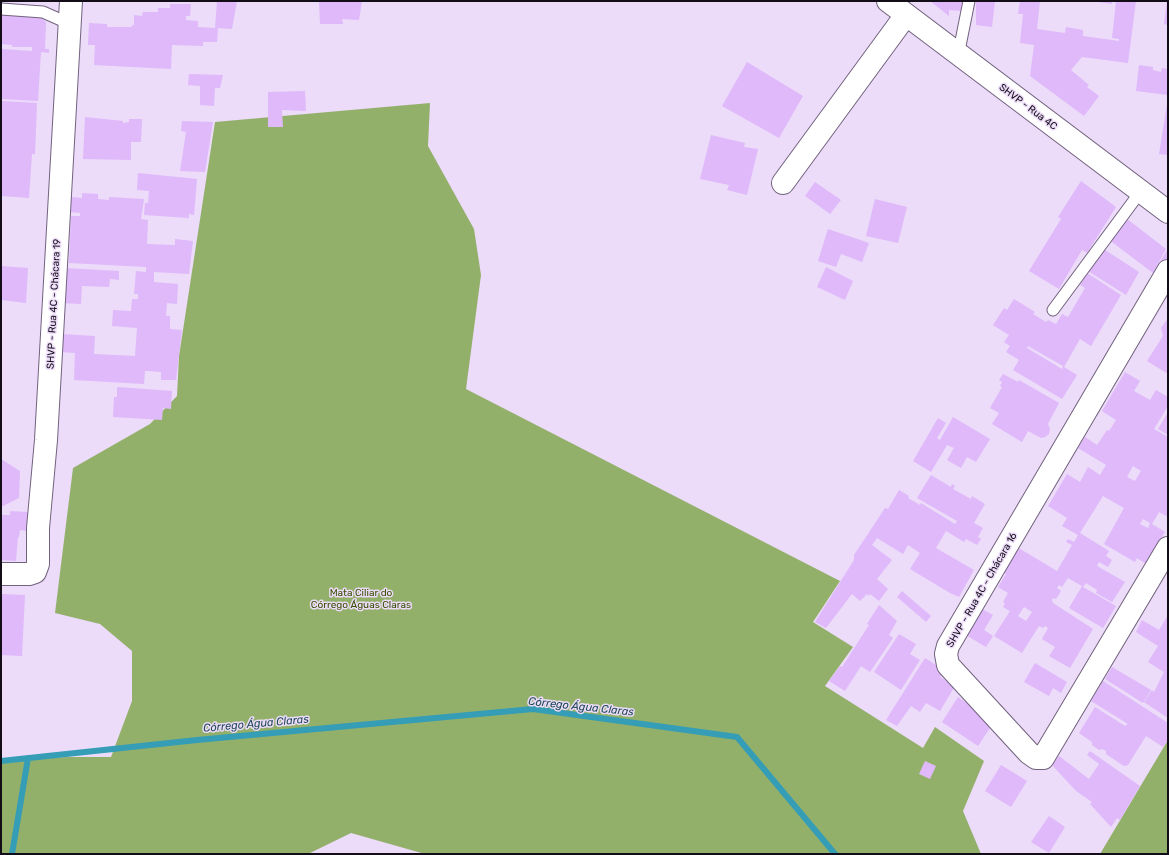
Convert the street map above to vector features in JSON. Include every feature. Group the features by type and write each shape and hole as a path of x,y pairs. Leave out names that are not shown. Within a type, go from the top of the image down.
{"street":[{"name":"SHVP - Rua 4C - Chácara 19","path":"1,574 29,574 35,572 38,564 38,528 46,432 71,1"},
{"name":"SHVP - Rua 4C","path":"888,1 958,56 1168,212"},
{"path":"783,183 906,15"},
{"name":"SHVP - Rua 4C - Chácara 16","path":"1168,271 948,646 946,654 948,665 1029,753 1036,758 1043,758 1168,548"}],"lane":[{"path":"958,56 969,1"},
{"path":"1,8 44,12 70,24"},
{"path":"1053,310 1141,191"}],"green space":[{"name":"Mata Ciliar do Córrego Águas Claras","path":"430,103 428,146 474,229 481,275 466,389 840,581 813,622 853,647 825,686 923,748 935,727 984,761 963,811 981,854 425,854 351,833 308,854 1,854 1,760 111,757 132,701 132,651 100,624 55,613 73,468 150,424 177,396 179,356 215,122"},
{"path":"1168,740 1168,854 1100,854"}],"building":[{"path":"217,1 237,1 232,29 218,28 217,42 203,42 203,46 172,45 171,69 94,65 95,45 88,45 89,23 107,24 107,27 132,27 132,25 134,25 134,15 142,16 143,12 158,12 158,8 170,8 170,4 191,4 190,16 186,16 186,20 198,21 198,27 215,28"},
{"path":"319,1 362,1 359,20 342,19 343,24 320,24"},
{"path":"930,1 966,1 963,11 949,10 949,16"},
{"path":"976,1 995,1 992,27 976,25"},
{"path":"1020,1 1040,1 1037,29 1065,33 1066,27 1083,30 1083,36 1119,41 1119,39 1112,38 1116,1 1136,1 1128,63 1082,57 1071,70 1089,85 1087,87 1099,96 1084,116 1030,76 1034,45 1020,43 1023,14 1018,14"},
{"path":"1091,1 1112,1 1112,4"},
{"path":"1168,1 1168,25 1164,24"},
{"path":"1,8 33,10 46,22 45,49 49,49 49,53 41,52 38,101 1,99 1,49 32,51 32,47 12,47 12,45 1,44"},
{"path":"747,62 803,96 779,138 722,106"},
{"path":"1139,65 1153,67 1153,70 1161,72 1162,68 1168,69 1168,95 1136,91"},
{"path":"189,74 223,75 220,88 215,88 214,106 200,105 200,86 188,85"},
{"path":"305,91 306,111 282,110 283,127 268,127 268,92"},
{"path":"1,101 37,103 35,154 32,154 29,198 1,196"},
{"path":"1168,104 1168,155 1159,154"},
{"path":"85,117 123,121 123,123 129,122 129,119 142,119 141,142 131,142 131,160 83,159"},
{"path":"182,121 213,122 205,172 180,171 186,132 181,131"},
{"path":"711,135 745,143 744,147 758,149 747,195 727,190 729,185 700,179"},
{"path":"138,173 197,179 194,215 189,214 189,218 144,215 145,203 148,203 149,191 137,190"},
{"path":"1081,181 1116,207 1087,253 1082,250 1059,289 1029,271 1061,219 1058,217"},
{"path":"815,182 841,200 830,214 805,196"},
{"path":"82,193 98,194 98,199 109,200 109,197 144,199 141,219 148,220 147,244 175,245 175,239 193,241 189,274 154,272 154,282 178,284 177,304 167,303 166,316 170,316 170,329 182,330 176,380 161,380 161,372 145,371 144,384 74,380 75,353 60,352 61,334 95,336 94,354 135,356 137,328 112,326 113,310 131,311 132,299 138,299 138,294 134,294 136,271 146,272 146,267 69,263 71,216 80,216 80,213 70,212 71,197 82,198"},
{"path":"875,199 907,207 898,243 866,236"},
{"path":"1122,215 1166,249 1153,273 1108,239"},
{"path":"828,229 869,243 862,262 841,254 836,267 818,261"},
{"path":"1102,248 1139,272 1126,295 1088,271"},
{"path":"1168,249 1168,269 1159,263"},
{"path":"1,266 28,268 26,303 2,300"},
{"path":"826,267 853,281 845,300 817,287"},
{"path":"64,268 119,271 119,280 110,279 109,287 82,286 81,304 62,303"},
{"path":"1087,273 1121,295 1091,346 1080,339 1064,367 1077,375 1062,399 1013,370 1019,360 1006,352 1010,346 1004,342 1009,335 993,325 1004,308 1007,310 1014,299 1035,312 1033,314 1046,322 1048,320 1056,324 1062,314 1068,317 1085,288 1080,285","holes":["1028,346 1063,366 1062,369 1027,348"]},
{"path":"1168,318 1168,374 1147,361 1163,336 1161,328"},
{"path":"1125,372 1140,381 1134,391 1150,400 1156,390 1168,397 1168,406 1154,429 1168,437 1168,517 1159,512 1152,524 1165,532 1146,564 1137,558 1135,562 1104,544 1124,508 1103,496 1080,533 1109,551 1106,556 1112,560 1108,567 1099,562 1097,566 1125,582 1112,602 1096,593 1097,590 1086,583 1083,587 1116,606 1103,628 1069,608 1082,586 1068,578 1062,587 1059,585 1057,588 1061,591 1056,599 1053,598 1053,603 1093,629 1070,668 1049,656 1055,647 1042,639 1048,628 1045,626 1043,628 1039,626 1022,653 994,636 1010,611 1003,607 1005,603 1003,602 1008,593 998,587 1006,574 1002,572 1017,547 1057,571 1072,545 1066,542 1068,539 1074,542 1078,535 1062,526 1067,518 1048,506 1067,474 1080,482 1088,467 1100,475 1106,465 1078,448 1085,437 1097,445 1107,430 1109,431 1116,420 1102,411","holes":["1133,466 1141,471 1135,481 1127,477","1143,519 1150,523 1148,528 1140,524","1024,607 1032,612 1026,621 1018,616"]},
{"path":"1003,374 1018,382 1019,380 1059,403 1048,424 1050,429 1049,434 1045,437 1041,438 1028,431 1022,442 992,424 999,413 990,408 1002,387 1000,386 1002,382 999,380"},
{"path":"117,387 172,391 171,409 163,408 162,420 113,417 114,397 117,397"},
{"path":"1168,412 1168,435 1158,429"},
{"path":"953,417 990,439 976,462 967,457 961,468 947,460 954,448 947,445 931,472 913,461 938,418 946,423 937,438 940,440"},
{"path":"1,459 20,471 19,498 1,507"},
{"path":"931,475 951,487 952,484 955,486 953,489 971,499 972,496 985,504 974,523 983,528 978,537 981,539 977,545 966,539 964,542 946,531 936,548 974,570 959,597 910,569 920,553 908,545 903,554 877,538 872,545 892,560 877,579 888,589 879,601 870,594 869,596 867,594 860,601 852,594 826,628 815,622 854,560 854,555 885,508 888,509 899,490 909,496 908,498 920,505 921,503 955,524 957,521 917,498"},
{"path":"10,511 28,512 27,531 20,530 18,537 16,561 1,560 1,515 10,515"},
{"path":"902,591 931,616 926,622 897,597"},
{"path":"1,594 25,595 22,656 1,655"},
{"path":"879,605 897,621 889,635 893,638 870,672 861,666 845,691 829,681 840,666 842,667 869,625 867,624"},
{"path":"980,608 993,615 984,630 993,636 986,647 964,634"},
{"path":"1168,615 1168,718 1144,702 1152,690 1154,692 1164,672 1148,662 1158,646 1136,632 1142,620 1159,630"},
{"path":"899,634 916,644 910,654 920,660 901,690 874,672"},
{"path":"925,658 944,670 940,677 955,686 940,711 926,703 920,712 911,706 897,726 886,720"},
{"path":"1035,663 1067,682 1061,693 1053,688 1049,696 1024,682"},
{"path":"1112,667 1151,690 1143,703 1105,679"},
{"path":"1103,681 1168,723 1168,740 1163,747 1146,736 1128,765 1124,766 1106,754 1106,751 1102,749 1099,750 1092,745 1092,742 1079,733 1095,707 1125,726 1128,724 1091,701"},
{"path":"958,697 994,722 978,746 942,722"},
{"path":"1090,751 1140,786 1120,820 1117,818 1111,827 1090,804 1092,802 1076,791 1052,765 1059,756 1089,779 1099,764 1087,755"},
{"path":"925,761 936,766 930,779 919,774"},
{"path":"1001,765 1027,781 1011,807 985,791"},
{"path":"1049,816 1065,827 1049,853 1031,842"}],"waterway":[{"name":"Córrego Água Claras","path":"1,761 197,740 533,709 737,737 835,854"},
{"path":"12,854 28,758"}]}
